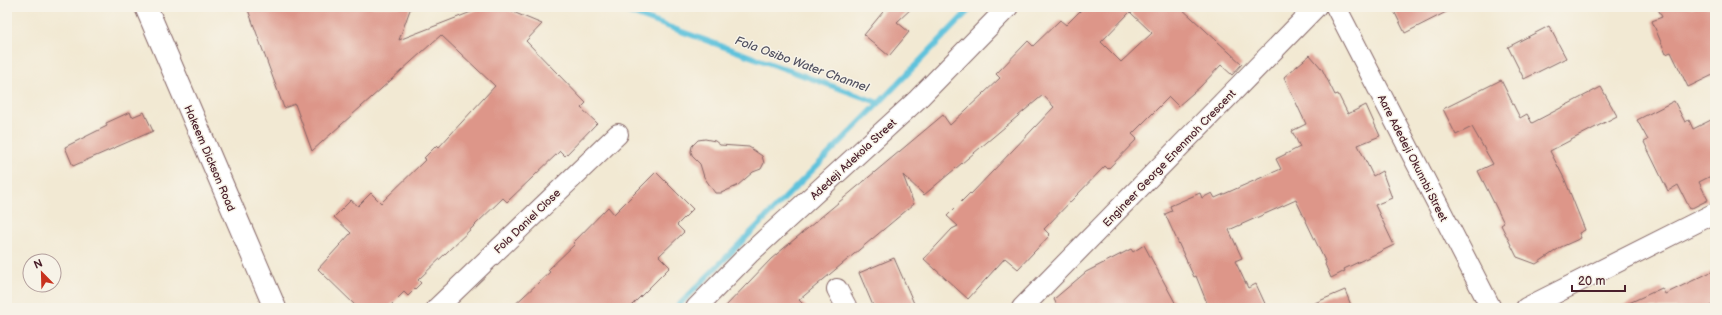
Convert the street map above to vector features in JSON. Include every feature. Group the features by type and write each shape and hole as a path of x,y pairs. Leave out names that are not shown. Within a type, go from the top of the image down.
{"street":[{"name":"Hakeem Dickson Road","path":"146,7 275,308"},
{"name":"Adedeji Adekola Street","path":"696,308 749,254 918,99 1008,7"},
{"name":"Engineer George Enenmoh Crescent","path":"1022,308 1316,7"},
{"name":"Aare Adedeji Okunnbi Street","path":"1336,7 1491,308"},
{"name":"Fola Daniel Close","path":"437,308 618,134"},
{"path":"1526,308 1715,213"},
{"path":"837,289 847,308"}],"building":[{"path":"247,7 411,7 399,40 484,7 501,7 542,24 526,41 586,103 581,108 597,123 565,156 560,151 507,202 503,198 418,280 421,283 408,296 404,292 388,308 358,308 318,269 351,233 334,217 351,200 358,206 371,193 381,203 426,159 424,158 437,145 439,147 495,86 441,35 312,151 295,104 284,108"},
{"path":"887,7 913,7 897,22 909,32 889,56 864,35"},
{"path":"1084,7 1180,7 1242,64 1232,75 1221,65 1200,87 1178,106 1169,97 1132,134 1137,139 1108,169 1105,166 1044,229 1050,235 1018,269 1005,258 968,299 924,259 952,229 958,226 947,216 970,193 971,194 1054,107 1043,95 924,195 903,175 914,204 799,300 807,308 724,308 771,259 943,115 950,125 1000,78 996,74 1028,41 1033,46 1060,20 1066,25","holes":["1130,12 1152,33 1121,62 1101,42"]},
{"path":"1392,7 1456,7 1405,33"},
{"path":"1657,7 1715,7 1715,74 1688,87 1671,52 1666,54 1652,21 1662,17"},
{"path":"1549,26 1566,58 1524,79 1508,47"},
{"path":"1310,55 1322,69 1335,95 1338,94 1348,114 1366,105 1380,136 1358,145 1373,176 1382,171 1392,198 1375,205 1394,245 1344,269 1345,271 1331,278 1325,264 1326,263 1296,200 1229,230 1242,258 1235,261 1248,288 1256,284 1267,308 1209,308 1196,276 1194,277 1165,214 1172,211 1170,206 1200,193 1202,198 1212,193 1215,198 1281,169 1276,159 1300,147 1292,131 1306,124 1284,77"},
{"path":"1501,80 1520,118 1527,114 1532,123 1601,87 1617,116 1550,151 1565,180 1585,230 1579,233 1581,238 1561,247 1536,264 1517,257 1501,225 1504,223 1478,171 1493,164 1472,127 1456,135 1443,109"},
{"path":"1674,101 1685,122 1689,120 1693,129 1715,118 1715,174 1699,182 1708,200 1690,209 1678,185 1668,191 1644,142 1648,140 1637,120"},
{"path":"130,112 132,117 144,112 153,131 73,166 65,147 107,126 106,123"},
{"path":"705,139 715,141 720,145 749,147 762,156 764,163 761,169 753,172 737,186 721,193 715,193 704,177 700,164 693,157 691,152 692,146 698,140"},
{"path":"656,172 693,209 677,225 684,232 659,256 670,267 629,308 511,308 550,272 548,270 575,244 573,243 608,207 614,214"},
{"path":"1144,245 1178,308 1058,308 1054,299 1086,272 1131,249 1133,252"},
{"path":"894,258 916,308 874,308 859,273"},
{"path":"1715,270 1715,304 1706,308 1618,308 1662,288 1665,294"},
{"path":"1345,290 1352,308 1303,308"}],"waterway":[{"name":"Fola Osibo Water Channel","path":"614,7 879,103 972,7"},
{"path":"676,308 879,103"}]}
